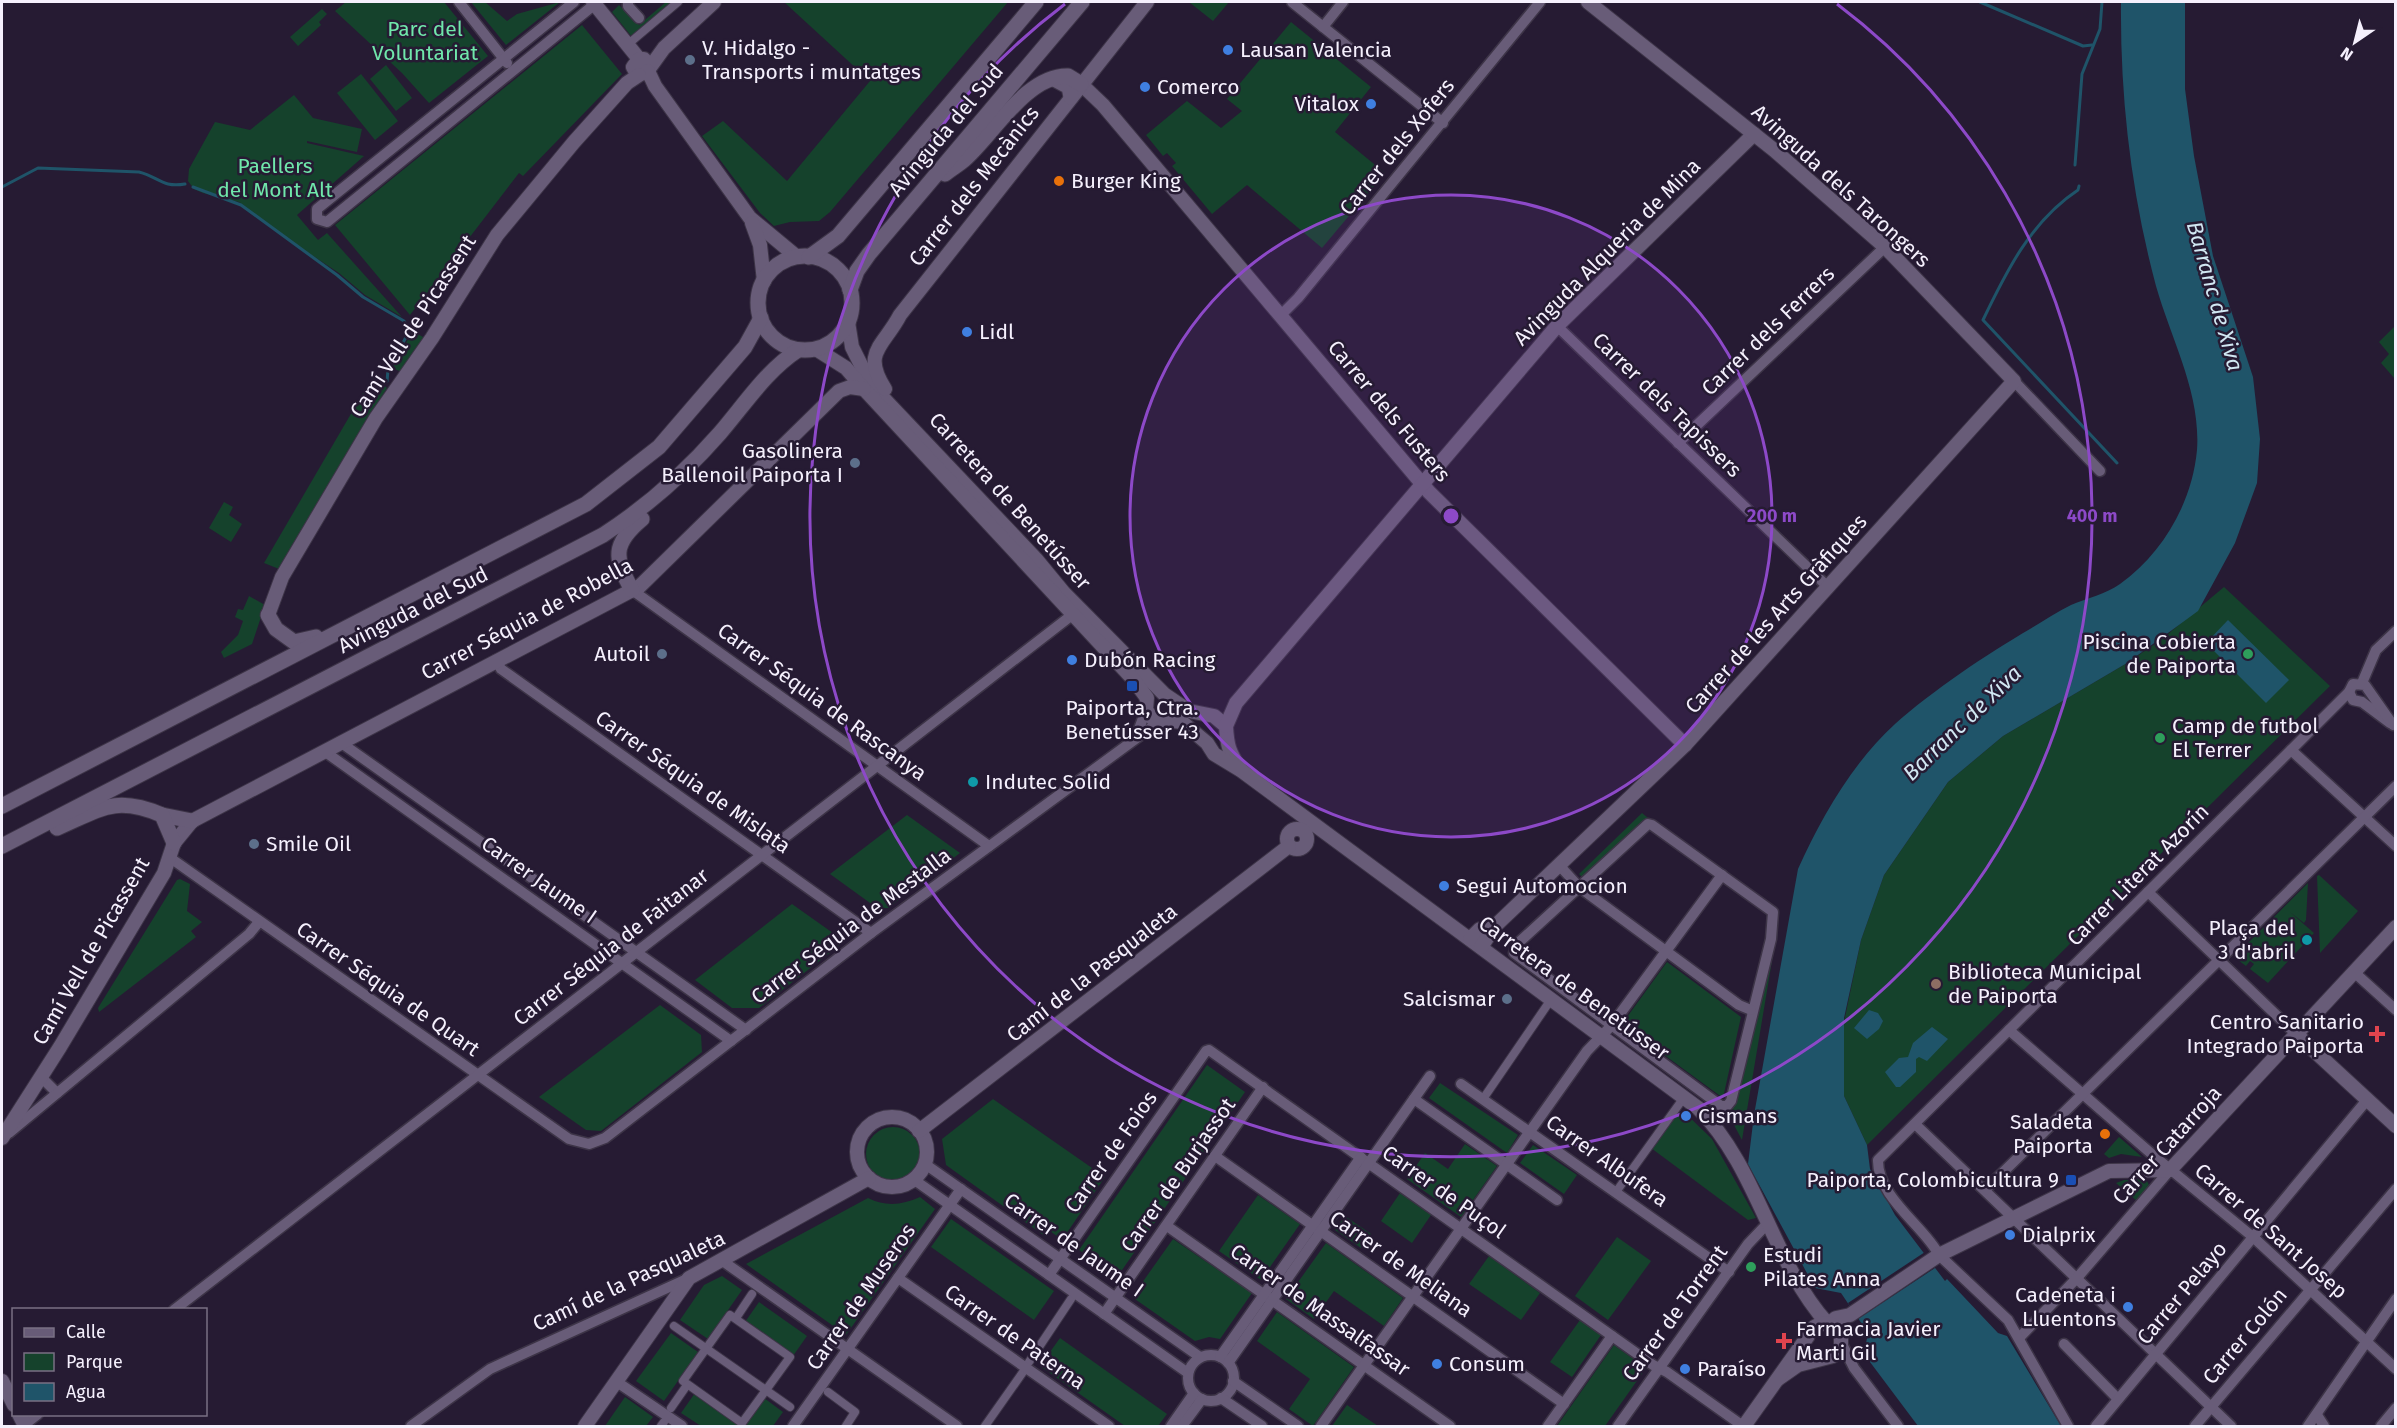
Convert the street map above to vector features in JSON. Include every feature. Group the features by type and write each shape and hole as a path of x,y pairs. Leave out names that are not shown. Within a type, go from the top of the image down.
{"main road":[{"name":"Avinguda del Sud","path":"803,257 838,236 1036,2"},
{"name":"Avinguda del Sud","path":"850,290 866,259 1082,2"},
{"path":"925,188 964,160 1024,97 1051,78 1068,76 1082,84"},
{"path":"1051,78 1062,81 1069,87 1071,97"},
{"path":"803,257 835,267 850,290 852,301 848,322 829,344 816,349 798,350 775,339 760,318 758,306 764,281 772,270 784,262 803,257"},
{"name":"Avinguda del Sud","path":"2,806 552,523 614,485 674,431 745,347 760,318"},
{"name":"Avinguda del Sud","path":"2,848 566,555 636,514 667,489 720,433 772,371 798,350"},
{"path":"632,591 618,560 621,540 630,528 655,508 667,489"},
{"path":"268,615 276,629 294,642 334,635"},
{"path":"2,848 24,843 110,804 129,804 192,821"},
{"path":"162,814 171,850"}],"street":[{"path":"459,2 513,71"},
{"path":"574,2 316,209 317,219 327,222 594,3 629,43 639,69 655,86 750,218 760,245 764,281"},
{"path":"628,2 628,6 639,18"},
{"path":"629,43 678,2"},
{"name":"Camí Vell de Picassent","path":"268,615 282,577 376,418 432,339 484,254 526,198 639,69 714,2"},
{"name":"Carrer dels Mecànics","path":"895,406 877,376 873,363 875,351 1147,2"},
{"path":"1292,2 1443,123"},
{"path":"1323,27 1343,2"},
{"name":"Carrer dels Xofers","path":"1281,315 1298,298 1443,123 1540,2"},
{"name":"Avinguda dels Tarongers","path":"1588,2 1754,134 1885,247 2100,471"},
{"name":"Carrer dels Fusters","path":"1082,84 1103,105 1423,484 1685,745"},
{"name":"Avinguda Alqueria de Mina","path":"1214,716 1236,703 1557,326 1754,134"},
{"path":"750,218 803,257"},
{"name":"Carrer dels Ferrers","path":"1678,443 1885,247"},
{"name":"Carretera de Benetússer","path":"848,322 852,347 871,385 895,406 1036,559 1069,599 1089,616 1164,694 1189,711 1214,716 1225,732 1231,755 1242,771"},
{"name":"Carrer dels Tapissers","path":"1557,326 1828,587"},
{"name":"Carretera de Benetússer","path":"816,349 846,368 1133,679 1152,719 1182,722 1207,743 1214,754 1242,771 1307,827 1552,998 1606,1030 1721,1106 1727,1106 1731,1101 1751,1010"},
{"name":"Carrer de les Arts Gràfiques","path":"1476,943 1685,745 2014,381"},
{"name":"Carrer Séquia de Robella","path":"171,850 192,821 496,660 632,591 649,578 839,391 850,387 864,389"},
{"name":"Carrer Séquia de Rascanya","path":"632,591 989,846"},
{"name":"Carrer Séquia de Faitanar","path":"177,1308 1072,615"},
{"path":"2361,702 2368,696 2365,685 2376,650 2396,632"},
{"name":"Carrer Séquia de Mislata","path":"496,660 501,669 871,933"},
{"path":"2353,684 2365,685 2394,726 2361,702 2353,700 2349,692 2353,684"},
{"name":"Carrer Literat Azorín","path":"1935,1258 1935,1247 1898,1207 1880,1172 1878,1160 2349,692"},
{"path":"1136,737 1146,704 1156,693 1164,694"},
{"name":"Avinguda Alqueria de Mina","path":"1225,732 1236,703"},
{"name":"Carrer Séquia de Mestalla","path":"589,1144 605,1138 871,933 1160,721"},
{"path":"1207,743 1214,744 1225,732"},
{"name":"Carrer Jaume I","path":"340,742 746,1030"},
{"path":"2292,750 2396,846"},
{"name":"Carrer Jaume I","path":"324,751 731,1041"},
{"path":"1985,1190 2396,786"},
{"path":"1559,865 1579,886 1739,1005 1751,1010 1771,939 1773,915 1770,909 1648,824 1579,886"},
{"name":"Camí de la Pasqualeta","path":"920,1131 1290,846 1299,849 1304,846 1307,841 1307,827"},
{"name":"Camí Vell de Picassent","path":"2,1138 164,873 171,850"},
{"name":"Carrer Séquia de Quart","path":"171,850 259,922 476,1076 569,1139 589,1144"},
{"path":"1321,1426 1587,1052 1722,875"},
{"name":"Carretera de Benetússer","path":"1579,886 1514,950 1516,956 1685,1096 1721,1134 1808,1302 1835,1330 1854,1368 1898,1426"},
{"path":"2148,892 2367,1100 2393,1119"},
{"name":"Camí Vell de Picassent","path":"2,1138 249,934 259,922"},
{"name":"Carrer Catarroja","path":"2019,1338 2077,1278 2170,1170 2396,927"},
{"path":"2354,972 2396,1010"},
{"path":"1483,1099 1552,998"},
{"name":"Carrer de Sant Josep","path":"2010,1030 2170,1170 2253,1237 2311,1288 2396,1369"},
{"name":"Carrer de Puçol","path":"1206,1051 1212,1051 1612,1336 1744,1426"},
{"name":"Carrer de Foios","path":"1049,1275 1206,1051"},
{"path":"1224,1360 1365,1160 1430,1076"},
{"name":"Camí Vell de Picassent","path":"41,1077 57,1093"},
{"name":"Carrer Albufera","path":"1461,1084 1531,1131 1728,1272"},
{"name":"Carrer de Burjassot","path":"1104,1314 1263,1087"},
{"path":"1616,1192 1685,1096"},
{"path":"1414,1099 1557,1200"},
{"name":"Carrer Pelayo","path":"2096,1426 2367,1100"},
{"path":"900,1118 920,1131 927,1153 925,1164 913,1179 903,1185 891,1187 869,1178 861,1169 857,1147 868,1126 878,1120 900,1118"},
{"path":"1915,1124 2231,1426"},
{"name":"Carrer de Meliana","path":"1215,1156 1564,1404"},
{"name":"Carrer de Jaume I","path":"925,1164 1200,1358"},
{"path":"1778,1378 1798,1365 1827,1357 1835,1330 1852,1313 1935,1258 2109,1171 2170,1170"},
{"name":"Camí de la Pasqualeta","path":"411,1426 490,1369 724,1262 869,1178"},
{"name":"Carrer de Jaume I","path":"913,1179 1188,1373"},
{"name":"Carrer de Museros","path":"794,1426 961,1189"},
{"name":"Carrer Colón","path":"2195,1426 2396,1190"},
{"name":"Carrer de Torrent","path":"1618,1426 1728,1272 1759,1230 1767,1224"},
{"name":"Carrer de Massalfassar","path":"1167,1226 1450,1426"},
{"path":"1935,1258 2008,1320 2068,1426"},
{"path":"724,1262 957,1426"},
{"path":"585,1426 689,1278"},
{"name":"Carrer de Paterna","path":"898,1278 1109,1426"},
{"path":"736,1318 752,1294"},
{"path":"1029,1362 1071,1299"},
{"path":"2308,1426 2396,1299"},
{"name":"Carretera de Benetússer","path":"1808,1302 1809,1348 1854,1368"},
{"path":"728,1316 736,1318 789,1356 741,1423 687,1385 683,1378 728,1316"},
{"path":"674,1326 790,1407"},
{"path":"1744,1426 1810,1332 1835,1330"},
{"path":"1548,1426 1612,1336"},
{"path":"2064,1344 2118,1399"},
{"path":"1198,1396 1188,1380 1188,1373 1200,1358 1224,1360"},
{"path":"1224,1360 1233,1381 1298,1426"},
{"path":"985,1426 1023,1372"},
{"path":"2,1381 12,1401"},
{"path":"1221,1398 1227,1394 1233,1381"},
{"path":"617,1382 682,1426"},
{"path":"671,1408 687,1385"},
{"path":"828,1392 855,1412 846,1426"},
{"path":"1198,1396 1221,1398 1262,1426"},
{"path":"1171,1426 1198,1396"},
{"path":"1182,1426 1198,1396"},
{"path":"2381,1426 2396,1408"},
{"path":"2317,1415 2324,1426"}],"green space":[{"name":"Parc del Voluntariat","path":"346,2 444,2 488,56 429,103 402,73 335,11"},
{"path":"471,2 485,2 507,21 517,14 560,2 506,45"},
{"path":"666,2 673,2 632,37 612,12 619,5 639,25"},
{"path":"784,2 1008,2 830,212 819,221 790,222 774,226 760,213 702,136 723,121 787,181 870,81"},
{"path":"1189,2 1229,2 1213,21"},
{"path":"322,9 327,14 319,22 321,25 298,46 290,37"},
{"path":"1291,22 1371,87 1335,132 1385,173 1322,248 1247,185 1212,214 1172,166 1176,163 1167,153 1163,156 1146,135 1187,101 1221,128 1242,111 1227,99"},
{"path":"582,25 622,74 523,176 519,173 410,315 335,225"},
{"path":"386,65 412,98 396,111 370,79"},
{"path":"361,74 398,121 375,140 337,93"},
{"name":"Paellers del Mont Alt","path":"294,95 313,118 362,129 357,152 307,141 307,143 364,156 297,215 318,240 327,233 402,317 365,295 339,273 278,233 239,202 203,193 194,189 188,181 189,169 215,122 250,130"},
{"path":"2395,326 2395,379 2381,363 2389,354 2379,342"},
{"path":"412,331 425,338 400,371 385,366 391,359 397,362"},
{"path":"373,376 387,388 279,569 264,563"},
{"path":"224,502 233,507 229,515 242,524 231,542 209,528"},
{"path":"2224,587 2330,686 1867,1145 1844,1096 1843,1027 1861,940 1884,875 1948,782 2003,736 2127,663 2162,639"},
{"path":"249,596 265,605 252,644 224,658 221,652 238,635 243,621 235,617 238,609 243,610"},
{"path":"1642,813 1648,818 1582,877 1579,874"},
{"path":"907,815 960,853 888,908 877,908 830,874"},
{"path":"2319,875 2358,911 2320,953 2317,876"},
{"path":"180,879 190,884 187,911 202,922 191,931 196,937 99,1012 98,1008 177,880"},
{"path":"2308,883 2306,920 2304,923 2290,912 2314,933 2268,983 2250,969 2254,964 2250,961 2246,966 2234,957"},
{"path":"792,904 840,938 840,945 759,1008 732,1008 695,980"},
{"path":"1775,942 1742,1140 1734,1125 1721,1110 1727,1110"},
{"path":"1667,962 1741,1017 1723,1098 1622,1024"},
{"path":"660,1005 701,1035 702,1052 601,1131 586,1130 539,1097"},
{"path":"1207,1065 1245,1092 1120,1273 1115,1269 1112,1273 1079,1250"},
{"path":"1440,1083 1518,1135 1507,1153 1429,1098"},
{"path":"993,1099 1105,1177 1062,1240 1050,1231 1046,1237 946,1165 942,1139"},
{"path":"1683,1111 1712,1139 1756,1218 1748,1220 1651,1148 1667,1125"},
{"path":"888,1127 898,1127 912,1135 918,1144 920,1154 918,1164 912,1173 898,1181 888,1181 871,1169 866,1159 866,1149 878,1132"},
{"path":"2119,1137 2142,1157 2121,1154 2109,1158 2104,1154"},
{"path":"1465,1144 1497,1166 1461,1217 1407,1179 1425,1153 1448,1169"},
{"path":"1533,1145 1577,1175 1564,1194 1520,1163"},
{"path":"2146,1179 2150,1187 2137,1201 2116,1183 2124,1180"},
{"path":"1400,1193 1431,1215 1412,1243 1381,1221"},
{"path":"1258,1195 1300,1224 1261,1280 1219,1251"},
{"path":"920,1197 935,1209 846,1335 746,1264 868,1198 881,1203 894,1204"},
{"path":"1345,1216 1371,1234 1361,1248 1335,1230"},
{"path":"951,1219 1054,1291 1034,1320 931,1247"},
{"path":"1617,1237 1651,1261 1608,1320 1575,1296"},
{"path":"1173,1239 1252,1293 1220,1339 1209,1337 1195,1341 1132,1297"},
{"path":"1326,1243 1403,1298 1384,1326 1334,1291 1314,1319 1286,1299"},
{"path":"1489,1256 1540,1293 1521,1320 1469,1284"},
{"path":"722,1276 742,1290 708,1339 680,1320 704,1285"},
{"path":"759,1302 807,1336 793,1356 745,1322"},
{"path":"1277,1312 1354,1367 1313,1426 1289,1409 1310,1379 1257,1341"},
{"path":"1580,1320 1601,1335 1572,1377 1550,1362"},
{"path":"671,1333 698,1352 664,1401 636,1381"},
{"path":"1060,1338 1167,1414 1158,1426 1125,1426 1040,1366"},
{"path":"1614,1345 1646,1368 1605,1426 1557,1426"},
{"path":"695,1393 742,1426 701,1426 681,1413"},
{"path":"625,1397 653,1417 646,1426 605,1426"},
{"path":"764,1398 783,1412 773,1426 744,1426"},
{"path":"1347,1405 1378,1426 1332,1426"}],"water":[{"name":"Barranc de Xiva","path":"2121,2 2185,2 2185,89 2194,156 2213,256 2253,377 2260,439 2257,483 2235,543 2198,611 2127,663 2003,736 1948,782 1884,875 1861,940 1844,1018 1844,1096 1867,1145 1870,1169 1895,1215 1945,1281 1947,1279 1998,1333 2007,1336 2061,1426 1918,1426 1864,1354 1868,1333 1841,1293 1815,1288 1748,1164 1754,1115 1798,869 1817,830 1852,773 1895,724 1960,674 2055,614 2115,587 2135,572 2162,542 2182,508 2189,489 2197,450 2197,429 2190,387 2156,286 2140,216 2125,109"},
{"path":"2228,620 2289,680 2266,703 2206,643"},
{"path":"1869,1010 1878,1013 1883,1021 1879,1029 1867,1039 1854,1028"},
{"path":"1932,1027 1948,1039 1927,1061 1919,1057 1916,1059 1916,1072 1900,1087 1896,1087 1885,1072 1899,1058 1908,1057 1913,1043"}],"pier":[{"path":"1925,1252 1935,1268 1858,1319 1848,1303"}],"waterway":[{"path":"1980,2 2083,46 2092,45"},
{"path":"2075,165 2082,74 2100,29 2102,2"},
{"path":"2,187 38,168 139,172 171,185 185,184"},
{"path":"2079,186 2078,190 2061,203 2033,232 2011,266 1983,320 2117,463"},
{"path":"193,187 241,205 337,275 363,297 404,321 408,327 406,337 394,360"},
{"path":"387,381 388,370"}],"place":[{"name":"Lausan Valencia","path":"1228,50"},
{"name":"V. Hidalgo - Transports i muntatges","path":"690,60"},
{"name":"Comerco","path":"1145,87"},
{"name":"Vitalox","path":"1371,104"},
{"name":"Burger King","path":"1059,181"},
{"name":"Lidl","path":"967,332"},
{"name":"Gasolinera Ballenoil Paiporta I","path":"855,463"},
{"name":"Autoil","path":"662,654"},
{"name":"Piscina Cobierta de Paiporta","path":"2248,654"},
{"name":"Dubón Racing","path":"1072,660"},
{"name":"Paiporta, Ctra. Benetússer 43","path":"1132,686"},
{"name":"Camp de futbol El Terrer","path":"2160,738"},
{"name":"Indutec Solid","path":"973,782"},
{"name":"Smile Oil","path":"254,844"},
{"name":"Segui Automocion","path":"1444,886"},
{"name":"Plaça del 3 d'abril","path":"2307,940"},
{"name":"Biblioteca Municipal de Paiporta","path":"1936,984"},
{"name":"Salcismar","path":"1507,999"},
{"name":"Centro Sanitario Integrado Paiporta","path":"2377,1034"},
{"name":"Cismans","path":"1686,1116"},
{"name":"Saladeta Paiporta","path":"2105,1134"},
{"name":"Paiporta, Colombicultura 9","path":"2071,1180"},
{"name":"Dialprix","path":"2010,1235"},
{"name":"Estudi Pilates Anna","path":"1751,1267"},
{"name":"Cadeneta i Lluentons","path":"2128,1307"},
{"name":"Farmacia Javier Marti Gil","path":"1784,1341"},
{"name":"Consum","path":"1437,1364"},
{"name":"Paraíso","path":"1685,1369"}]}
